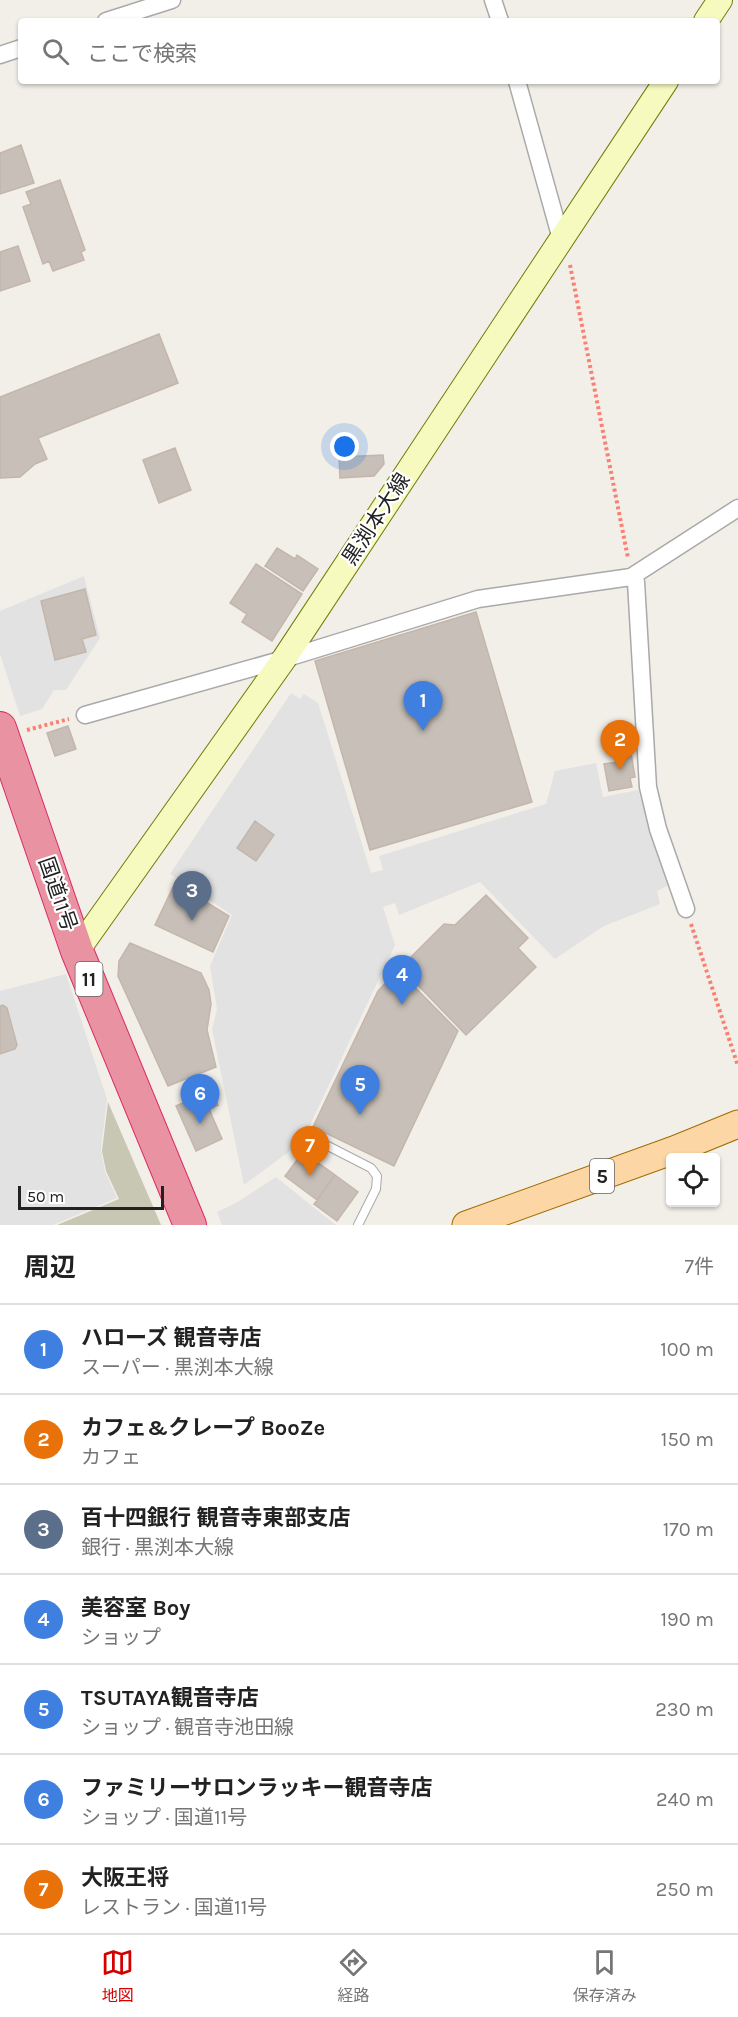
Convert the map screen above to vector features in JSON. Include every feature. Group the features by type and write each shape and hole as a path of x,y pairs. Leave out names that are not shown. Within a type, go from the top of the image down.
{"highway":[{"name":"国道11号","path":"1,734 77,951 190,1225"}],"main road":[{"path":"708,18 720,0"},
{"name":"黒渕本大線","path":"77,951 284,659 664,84"},
{"name":"5","path":"466,1225 674,1150 738,1124"}],"street":[{"path":"115,18 172,0"},
{"path":"493,0 499,18"},
{"path":"0,55 18,49"},
{"path":"518,84 561,239"},
{"path":"85,715 284,659 478,599 631,576 738,508"},
{"path":"631,576 636,582 648,787 658,828 686,909"}],"lane":[{"path":"328,1146 371,1168 378,1176 376,1189 358,1225"}],"path":[{"path":"561,239 575,286 631,576"},
{"path":"1,734 85,715"},
{"path":"686,909 738,1066"}],"shaded area":[{"path":"84,576 100,638 66,690 54,690 42,709 20,716 0,654 0,611"},
{"path":"291,693 300,699 304,694 318,703 371,873 383,870 379,856 546,804 555,771 596,763 603,797 638,790 669,885 657,891 660,904 604,926 555,959 480,882 399,915 395,903 383,907 395,945 302,1142 244,1185 212,1029 217,1009 210,966 232,915 170,874"},
{"path":"66,974 107,1099 101,1149 105,1172 117,1198 53,1225 0,1225 0,991"},
{"path":"108,1102 161,1225 57,1225 119,1199 106,1171 102,1151"},
{"path":"276,1177 336,1225 222,1225 217,1212 236,1203"}],"building":[{"path":"21,145 34,183 0,194 0,153"},
{"path":"60,180 85,250 81,252 84,260 53,271 49,261 43,264 23,207 31,204 26,192"},
{"path":"18,246 30,281 0,291 0,252"},
{"path":"159,334 178,383 38,438 47,459 35,464 20,477 0,478 0,397"},
{"path":"175,448 191,490 159,503 143,460"},
{"path":"383,455 384,464 374,476 340,478 339,457"},
{"path":"277,548 295,559 297,555 318,569 303,591 265,566"},
{"path":"256,564 302,594 272,641 242,622 247,614 230,603"},
{"path":"85,589 96,635 82,639 86,652 55,660 41,601"},
{"path":"476,612 532,802 370,850 315,661"},
{"path":"68,726 76,749 55,756 47,733"},
{"path":"631,753 635,777 630,778 632,787 609,791 604,764 618,762 617,755"},
{"path":"255,821 274,835 256,861 237,848"},
{"path":"175,883 229,916 213,952 155,925"},
{"path":"486,895 528,938 518,948 536,967 466,1035 406,973 405,963 444,924 455,925"},
{"path":"130,943 201,973 209,990 211,1004 207,1030 216,1067 168,1086 118,976 119,961"},
{"path":"398,970 458,1031 394,1166 313,1127 378,991"},
{"path":"0,1006 7,1008 17,1045 15,1049 0,1054"},
{"path":"204,1094 206,1098 213,1094 218,1105 209,1109 222,1139 196,1151 176,1106"},
{"path":"303,1152 335,1175 317,1200 285,1176"},
{"path":"335,1175 358,1192 337,1221 314,1204"}],"place":[{"name":"ハローズ 観音寺店","path":"423,731"},
{"name":"カフェ&クレープ BooZe","path":"620,770"},
{"name":"百十四銀行 観音寺東部支店","path":"192,921"},
{"name":"美容室 Boy","path":"402,1005"},
{"name":"TSUTAYA観音寺店","path":"360,1115"},
{"name":"ファミリーサロンラッキー観音寺店","path":"200,1124"},
{"name":"大阪王将","path":"310,1176"}]}
